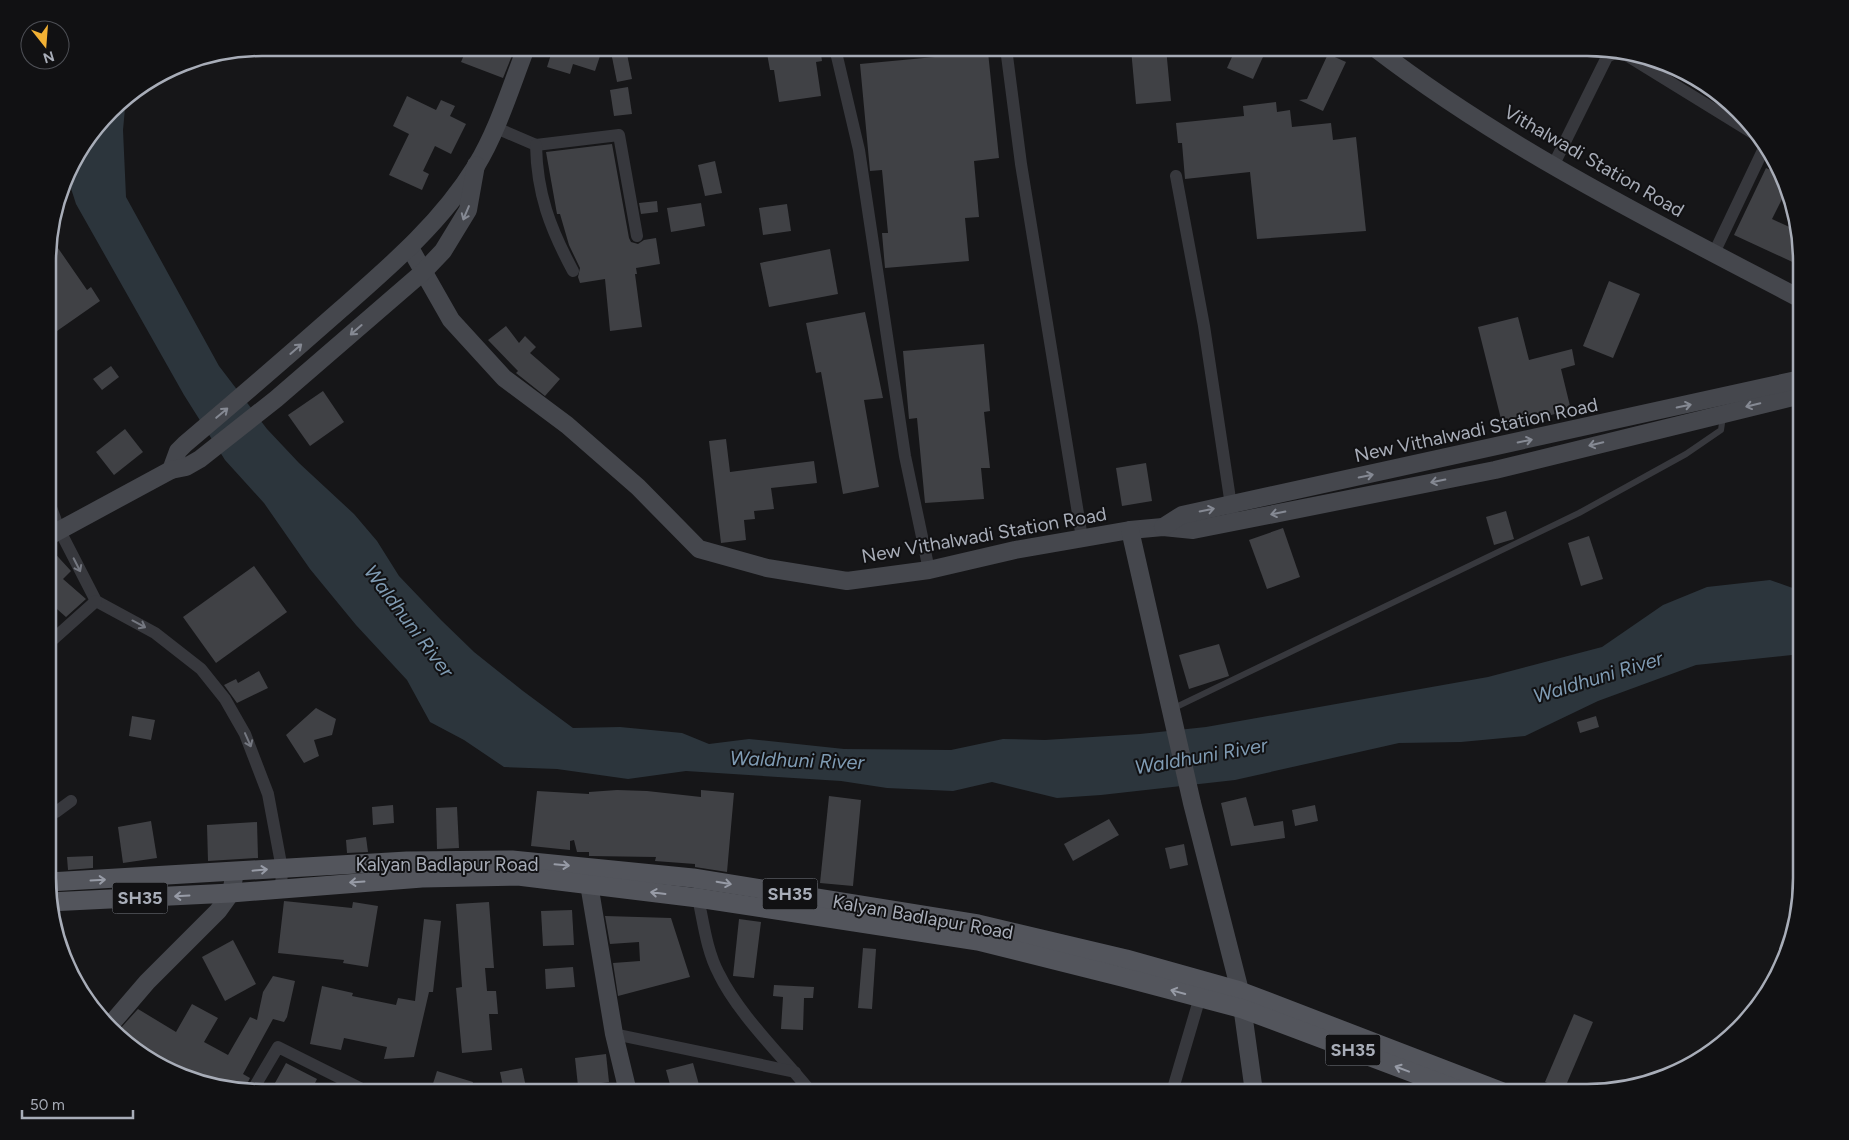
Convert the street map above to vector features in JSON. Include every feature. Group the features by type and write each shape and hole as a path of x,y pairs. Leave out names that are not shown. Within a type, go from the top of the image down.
{"main road":[{"name":"Kalyan Badlapur Road","path":"56,882 407,861 502,860 698,898 978,942 1203,989 1241,1000 1480,1084"},
{"name":"Kalyan Badlapur Road","path":"58,902 231,893 422,878 587,876 693,878 978,924 1126,959 1203,989"},
{"name":"Kalyan Badlapur Road","path":"1241,1000 1445,1084"}],"street":[{"path":"170,470 178,451 185,444 260,381 410,248 476,166 523,56"},
{"path":"837,56 858,150 905,456 929,570"},
{"path":"1007,56 1021,164 1082,538"},
{"name":"Vithalwadi Station Road","path":"1386,56 1417,80 1554,164 1793,295"},
{"path":"1554,164 1606,57"},
{"path":"1638,63 1743,127"},
{"path":"494,127 536,146 619,134 637,236"},
{"path":"536,146 537,170 544,210 556,239 573,271"},
{"path":"1714,253 1761,153"},
{"path":"56,532 170,470 186,467 200,459 276,400 423,272 443,251 468,210 476,166"},
{"path":"1176,176 1204,326 1233,514"},
{"name":"New Vithalwadi Station Road","path":"410,248 451,320 504,378 567,426 638,487 699,549 767,568 847,581 929,570 1015,550 1130,530 1163,527 1193,530 1233,514 1398,469 1725,404 1793,396"},
{"name":"New Vithalwadi Station Road","path":"1233,514 1403,488 1495,470 1725,404 1793,382"},
{"path":"1398,469 1403,488"},
{"path":"1130,530 1192,803 1241,1000 1253,1084"},
{"path":"56,536 96,601 155,633 201,669 225,699 245,734 260,769 274,815 282,868 281,888"},
{"path":"56,637 96,601"},
{"path":"56,812 71,801"},
{"path":"113,1021 147,982 218,911 231,893 234,872"},
{"path":"587,876 614,1034 626,1084"},
{"path":"693,878 705,931 718,974 740,1006 805,1084"},
{"path":"1174,1084 1203,989"},
{"path":"614,1034 795,1072"},
{"path":"256,1084 278,1047 352,1084"}],"lane":[{"path":"1172,714 1579,513 1686,454 1721,430 1725,404"}],"water":[{"name":"Waldhuni River","path":"125,108 123,130 126,197 219,366 267,429 299,463 354,514 377,541 399,576 441,620 474,652 573,728 620,727 682,733 709,744 749,739 844,749 951,750 1003,739 1045,740 1140,734 1206,727 1488,677 1602,647 1663,605 1707,587 1770,580 1793,588 1793,655 1696,665 1598,701 1525,736 1461,742 1399,743 1235,780 1101,795 1057,798 992,782 953,791 887,788 841,781 686,771 628,779 557,769 504,767 464,740 430,722 407,680 356,625 310,569 264,503 225,460 184,395 76,204 71,187 77,171 107,126"}],"building":[{"path":"464,56 512,56 503,78 461,62"},
{"path":"550,56 600,56 595,71 573,64 570,74 547,67"},
{"path":"627,56 632,79 617,82 612,57"},
{"path":"767,56 821,56 822,61 816,62 821,96 779,102 774,70 770,70"},
{"path":"945,56 988,56 999,158 974,161 979,217 965,218 969,261 885,268 882,233 888,233 882,170 870,171 860,64"},
{"path":"1132,56 1167,56 1171,101 1136,104"},
{"path":"1232,56 1263,56 1253,79 1227,68"},
{"path":"1327,56 1332,56 1346,62 1323,111 1299,100 1307,99"},
{"path":"628,87 632,114 614,116 610,90"},
{"path":"407,96 436,110 441,100 455,106 450,116 466,124 451,154 435,146 423,171 429,174 422,190 389,175 409,134 393,126"},
{"path":"1276,102 1277,112 1290,110 1292,127 1331,123 1333,140 1356,137 1366,231 1257,239 1250,172 1185,179 1182,143 1178,143 1176,123 1244,116 1243,106"},
{"path":"612,144 629,238 631,242 638,244 644,240 656,238 660,264 636,268 637,274 635,274 642,327 610,331 605,279 580,283 578,277 580,268 569,245 560,214 557,214 546,152"},
{"path":"715,161 722,193 705,196 698,165"},
{"path":"1766,168 1772,171 1783,198 1772,219 1790,227 1793,262 1734,235"},
{"path":"657,201 658,212 641,214 639,203"},
{"path":"701,203 705,226 671,232 667,208"},
{"path":"787,204 791,231 763,235 759,208"},
{"path":"57,247 87,290 91,287 100,301 57,331"},
{"path":"830,249 838,294 769,307 760,263"},
{"path":"1609,281 1640,294 1613,358 1583,346"},
{"path":"865,312 883,398 864,400 879,487 843,494 821,372 816,373 806,323"},
{"path":"1518,317 1529,360 1572,349 1575,365 1561,369 1571,410 1503,427 1478,327"},
{"path":"506,326 519,343 525,336 536,347 530,353 560,379 545,396 516,373 518,371 488,340"},
{"path":"984,344 990,411 984,412 990,468 981,468 984,499 925,503 917,418 909,419 903,351"},
{"path":"111,366 119,377 102,390 93,379"},
{"path":"323,391 344,422 310,446 288,415"},
{"path":"125,429 143,452 114,475 96,452"},
{"path":"726,439 730,472 814,461 817,483 771,488 774,509 754,511 755,519 744,520 746,540 721,543 709,441"},
{"path":"1146,463 1152,501 1122,506 1116,468"},
{"path":"1506,511 1514,539 1494,545 1486,517"},
{"path":"1283,528 1300,577 1267,589 1249,540"},
{"path":"1589,536 1603,579 1581,586 1568,543"},
{"path":"56,555 71,571 63,579 86,599 66,617 56,608"},
{"path":"254,566 287,612 216,663 183,617"},
{"path":"1219,644 1229,676 1189,689 1179,655"},
{"path":"259,671 268,688 237,703 224,685 236,679 238,683"},
{"path":"316,708 336,719 332,735 314,740 319,756 304,763 286,735"},
{"path":"132,716 155,720 151,740 129,736"},
{"path":"1596,716 1599,727 1580,733 1577,722"},
{"path":"617,790 701,797 701,790 734,793 727,872 695,867 695,864 655,861 656,857 589,856 589,852 577,852 574,840 570,841 570,850 531,846 537,791 589,794 589,792"},
{"path":"829,796 861,800 853,886 820,883"},
{"path":"1246,797 1254,826 1283,821 1285,838 1231,846 1221,803"},
{"path":"393,805 394,823 373,825 372,807"},
{"path":"1315,805 1318,821 1295,826 1292,810"},
{"path":"457,807 459,848 437,849 436,808"},
{"path":"1109,819 1119,835 1073,861 1064,844"},
{"path":"151,821 157,858 123,863 118,827"},
{"path":"257,822 258,858 208,861 207,825"},
{"path":"366,837 368,852 347,853 346,840"},
{"path":"1184,844 1188,865 1170,869 1165,848"},
{"path":"93,856 93,868 68,870 67,857"},
{"path":"284,901 352,908 353,902 378,906 368,967 343,963 344,960 278,953"},
{"path":"489,902 494,968 485,968 487,991 496,991 498,1014 489,1014 492,1050 462,1053 456,988 462,987 456,904"},
{"path":"572,910 574,945 543,946 541,911"},
{"path":"605,916 671,918 690,977 618,996 613,963 640,961 639,942 610,944"},
{"path":"424,919 441,921 433,992 429,992 414,1057 384,1059 387,1047 344,1038 341,1050 310,1044 322,986 353,993 352,996 396,1005 398,998 415,1001"},
{"path":"739,919 761,922 754,978 733,976"},
{"path":"233,940 256,984 225,1001 202,957"},
{"path":"863,948 876,949 872,1009 858,1008"},
{"path":"573,967 575,987 546,989 545,969"},
{"path":"273,976 295,981 287,1017 284,1022 273,1019 243,1074 250,1078 248,1083 209,1077 171,1063 148,1049 121,1028 138,1009 176,1032 192,1004 218,1018 204,1042 228,1055 250,1017 257,1020 263,992"},
{"path":"774,985 814,987 813,998 804,998 803,1030 781,1029 783,997 773,996"},
{"path":"1574,1014 1593,1022 1567,1084 1550,1084 1545,1082"},
{"path":"606,1054 609,1082 578,1084 575,1058"},
{"path":"286,1063 317,1079 315,1083 317,1084 274,1084"},
{"path":"693,1063 699,1084 670,1084 666,1070"},
{"path":"522,1068 525,1084 502,1084 500,1072"},
{"path":"437,1071 473,1082 472,1084 433,1084"}]}
